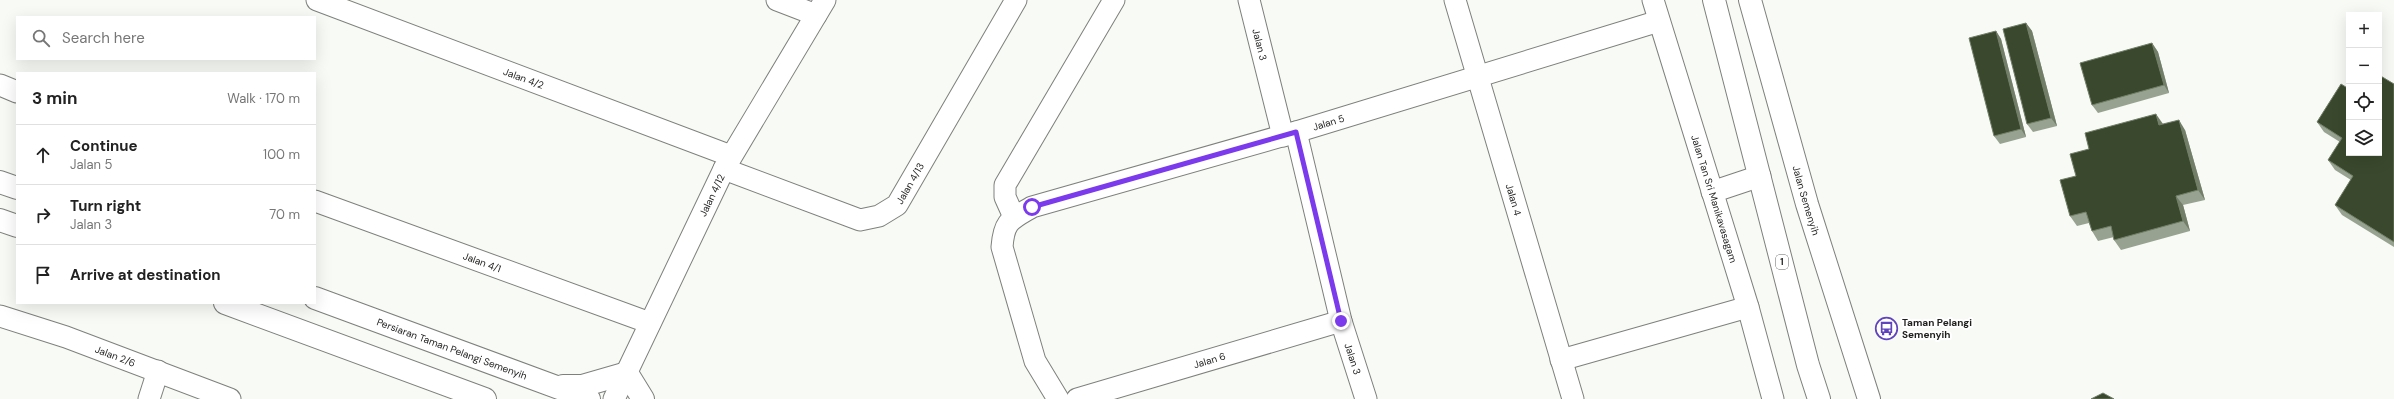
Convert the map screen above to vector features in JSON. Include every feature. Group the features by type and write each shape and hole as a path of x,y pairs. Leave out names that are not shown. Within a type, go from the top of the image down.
{"main road":[{"name":"1","path":"1714,0 1808,365 1819,399"},
{"name":"Jalan Semenyih","path":"1750,0 1807,204 1869,399"},
{"path":"0,182 16,188"},
{"path":"0,220 16,226"},
{"name":"Persiaran Taman Pelangi Semenyih","path":"316,298 589,399"},
{"path":"228,304 485,399"},
{"path":"552,385 582,386 627,373 644,399"}],"street":[{"name":"Jalan 4/2","path":"317,0 340,4 728,162"},
{"path":"777,0 821,7"},
{"name":"Jalan 4/13","path":"728,162 860,220 879,216 896,205 1016,0"},
{"path":"1058,399 1034,361 1002,247 1009,223 1005,197 1005,185 1114,0"},
{"name":"Jalan 3","path":"1249,0 1290,134 1341,321 1366,399"},
{"name":"Jalan 4","path":"1455,0 1476,78 1573,399"},
{"name":"Jalan Tan Sri Manikavasagam","path":"1653,0 1748,307 1773,399"},
{"name":"Jalan 4/12","path":"614,399 728,162 821,7"},
{"name":"Jalan 5","path":"1009,223 1032,207 1290,134 1659,21"},
{"path":"0,86 16,92"},
{"path":"1712,192 1760,176"},
{"name":"Jalan 4/1","path":"316,201 650,323"},
{"path":"1561,360 1748,307"},
{"name":"Jalan 2/6","path":"0,316 66,337 230,399"},
{"name":"Jalan 6","path":"1077,399 1341,321"},
{"path":"149,399 158,371"}],"building":[{"path":"2026,23 2051,118 2027,124 2003,29"},
{"path":"1996,31 2021,129 1994,136 1969,38"},
{"path":"2152,43 2164,85 2092,105 2080,63"},
{"path":"2382,77 2394,84 2394,242 2335,205 2353,176 2328,160 2342,138 2317,122 2341,84 2346,87 2346,156 2382,156"},
{"path":"2156,114 2159,125 2179,120 2198,190 2176,196 2183,221 2114,240 2111,226 2092,231 2086,212 2070,216 2060,180 2076,176 2070,154 2089,149 2085,133"},
{"path":"2103,393 2114,399 2091,399"}],"place":[{"name":"Taman Pelangi Semenyih","path":"1887,328"}],"route":[{"path":"1032,207 1296,132 1341,321"}]}
